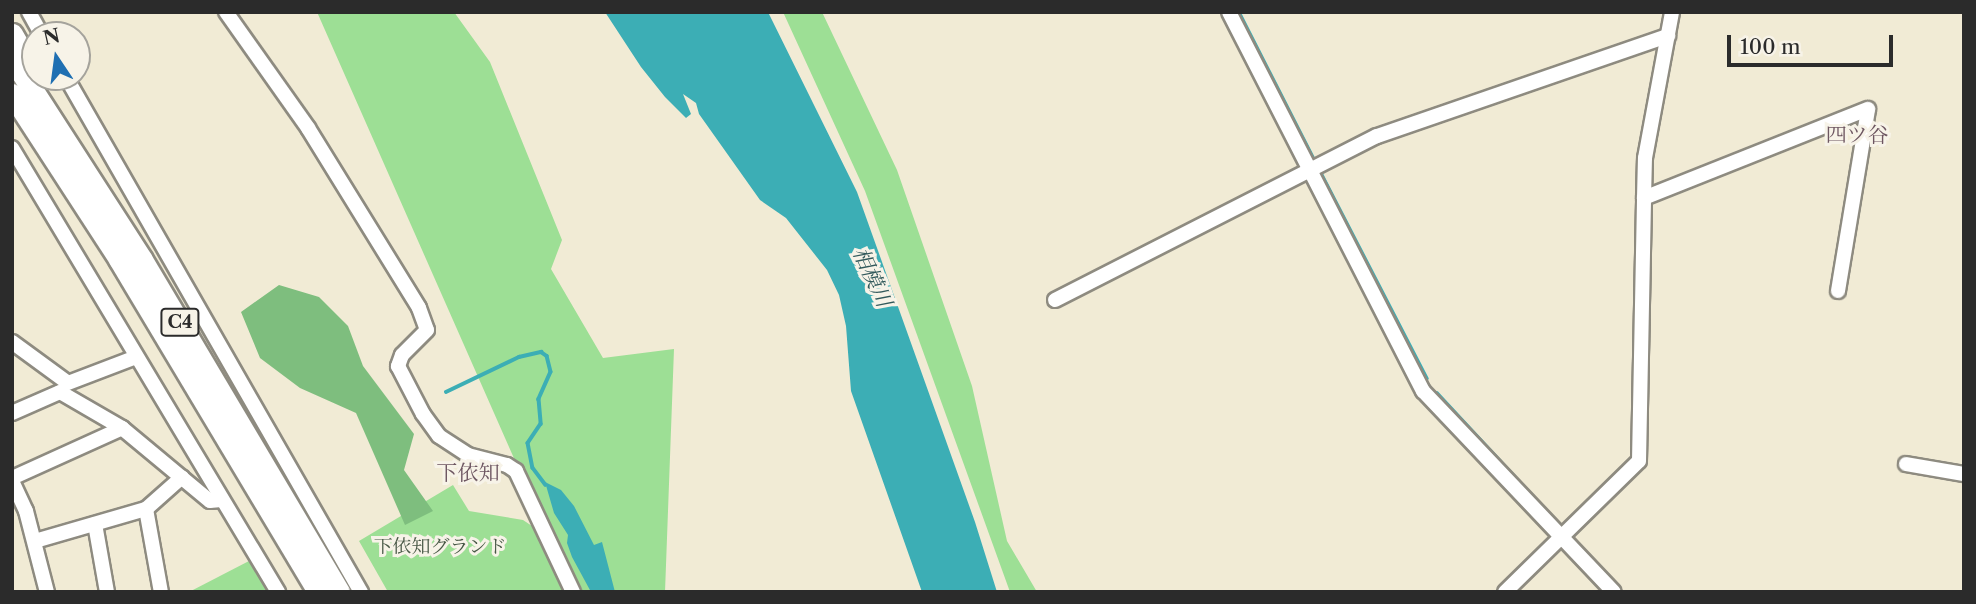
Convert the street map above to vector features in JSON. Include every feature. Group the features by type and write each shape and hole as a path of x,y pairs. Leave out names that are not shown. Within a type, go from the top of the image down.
{"highway":[{"path":"12,34 21,49"},
{"name":"C4","path":"12,58 142,260 339,592"},
{"path":"45,91 142,260"},
{"name":"C4","path":"12,94 119,259 318,592"}],"street":[{"path":"226,12 308,128 419,307 427,330 402,355 398,366 423,414 439,436 468,455 491,464 507,465 516,471 573,592"},
{"path":"1230,12 1423,391 1614,592"},
{"path":"1506,592 1639,461 1645,158 1672,12"},
{"path":"1055,300 1310,169 1390,132 1668,36"},
{"path":"74,91 361,592"},
{"path":"1644,198 1868,109 1838,291"},
{"path":"13,151 278,592"},
{"path":"12,342 68,383 136,357"},
{"path":"12,413 60,392 122,429 211,501 221,500"},
{"path":"47,592 35,541 12,480 122,429"},
{"path":"1906,464 1964,474"},
{"path":"35,541 146,509 182,477"},
{"path":"146,509 161,592"},
{"path":"95,524 107,592"}],"green space":[{"path":"317,12 454,12 490,62 562,240 551,269 603,358 674,349 665,592 573,592"},
{"path":"783,12 822,12 897,170 972,386 1007,541 1037,592 1010,592 865,191"},
{"path":"279,285 319,297 348,326 363,366 414,434 404,470 433,511 405,525 356,413 300,388 260,358 241,312"},
{"name":"下依知グランド","path":"453,485 469,511 523,520 544,534 571,592 388,592 359,541"},
{"path":"249,561 254,562 273,592 189,592"}],"water":[{"name":"相模川","path":"605,12 768,12 857,192 975,522 997,592 922,592 851,391 846,326 839,295 827,270 786,218 760,200 699,114 696,103 683,94 691,114 686,118 665,97 641,67"},
{"path":"545,482 561,490 574,506 594,545 602,542 615,592 591,592 572,557 567,543 568,535 554,513"}],"waterway":[{"path":"1239,12 1314,159"},
{"path":"1321,173 1427,378"},
{"path":"446,392 519,357 541,352 547,356 551,372 539,399 541,424 528,443 533,468 546,485"},
{"path":"1437,393 1557,522"}],"district":[{"name":"四ツ谷","path":"1857,135"},
{"name":"下依知","path":"468,473"}]}
